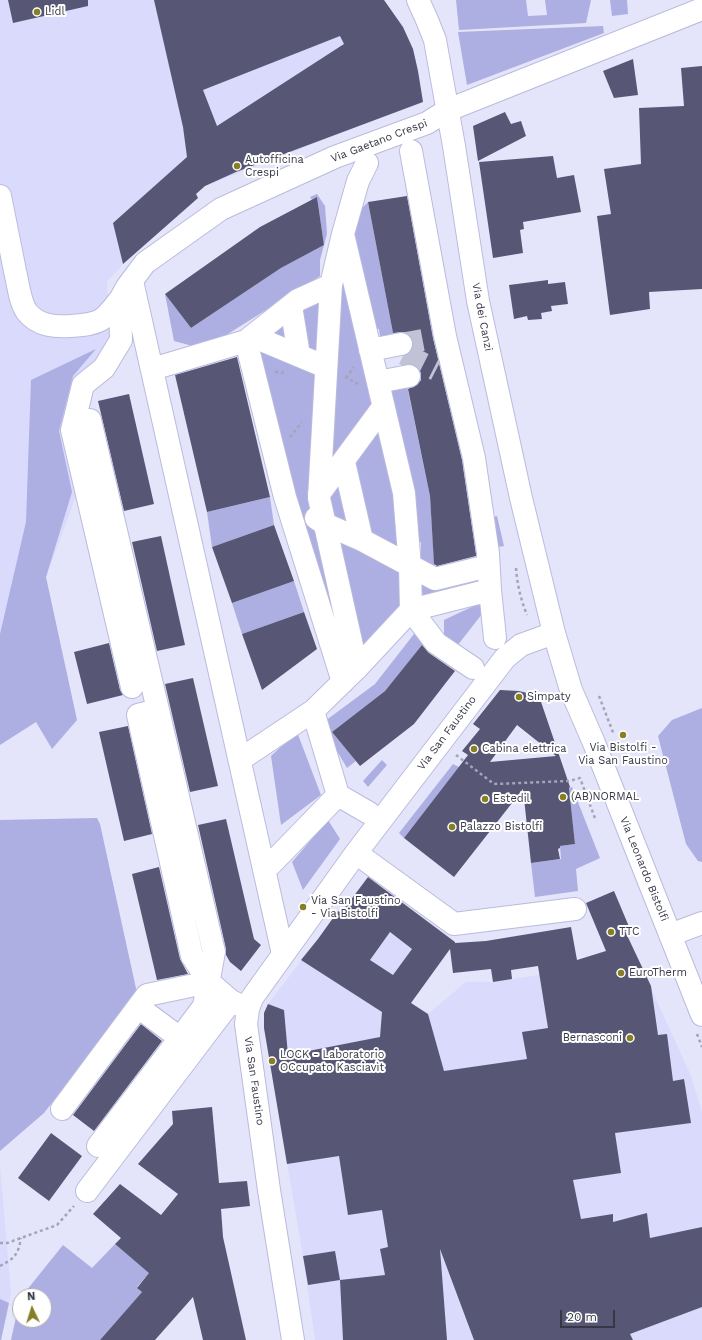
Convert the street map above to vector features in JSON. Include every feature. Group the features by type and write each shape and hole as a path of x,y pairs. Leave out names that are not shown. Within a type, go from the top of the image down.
{"street":[{"name":"Via dei Canzi","path":"418,0 435,40 454,146 478,301 520,490 554,633"},
{"name":"Via Gaetano Crespi","path":"0,196 20,295 26,311 36,320 50,326 70,326 98,323 109,314 145,263 221,209 335,157 428,123 448,110 702,9"},
{"path":"411,150 439,337 446,368 474,458 488,553 495,638"},
{"path":"350,675 319,494 331,285 343,234 358,182 367,163"},
{"path":"319,494 344,462 380,394 391,349 343,234"},
{"path":"159,366 249,339 298,300 331,285"},
{"path":"126,290 120,304 120,340 104,368 83,385 72,430 132,687"},
{"path":"126,290 283,954"},
{"path":"291,306 298,355"},
{"path":"249,339 298,355 326,368"},
{"path":"249,339 285,497 350,675"},
{"path":"380,394 409,376"},
{"path":"380,394 404,493 410,567 411,610 436,643 473,668"},
{"path":"90,420 214,952 204,1006 98,1146"},
{"path":"344,462 362,540"},
{"path":"285,497 325,524 362,540 435,580 488,566"},
{"path":"247,755 313,711 350,675 411,610 490,590"},
{"name":"Via San Faustino","path":"293,1340 269,1190 246,1024 239,1005 252,998 356,853 505,658 521,645 554,633"},
{"name":"Via Leonardo Bistolfi","path":"554,633 571,690 702,1015"},
{"path":"313,711 338,795 369,813"},
{"path":"271,864 338,795"},
{"path":"356,853 454,924 575,909"},
{"path":"670,935 702,923"},
{"path":"62,1109 147,995 209,982 239,1005 87,1191"},
{"path":"138,1007 180,1038"}],"path":[{"path":"326,368 380,394"},
{"path":"275,456 325,394"},
{"path":"599,696 616,739"},
{"path":"451,752 494,784 569,781 580,778 596,821"},
{"path":"0,1243 7,1243 57,1225 87,1191"},
{"path":"0,1266 8,1262 18,1253 21,1238"}],"shaded area":[{"path":"0,0 384,0 403,27 413,49 423,101 205,186 196,194 198,198 123,264 107,282 108,300 114,317 112,335 98,363 78,380 79,488 0,702"},
{"path":"456,0 526,0 528,16 547,15 545,0 591,0 586,23 459,30"},
{"path":"610,0 627,0 628,14 612,16"},
{"path":"603,26 604,33 467,85 458,32"},
{"path":"317,194 325,206 327,234 320,260 320,276 204,349 174,341 165,294 191,328 281,268 324,245 317,197 312,200 310,197"},
{"path":"368,202 394,338 381,342 379,329 373,329 361,283 353,225 359,211"},
{"path":"353,276 383,407 411,610 343,682 246,341"},
{"path":"96,349 73,376 59,431 72,492 46,577 77,720 52,749 36,722 0,745 0,634 26,522 31,380"},
{"path":"406,381 430,496 435,576 421,562 421,542 413,542 385,390"},
{"path":"270,497 274,525 212,547 207,512"},
{"path":"497,516 504,546 491,548 487,519"},
{"path":"294,581 304,612 242,634 232,603"},
{"path":"421,581 448,585 448,596 423,601"},
{"path":"480,603 482,614 457,646 444,640 444,620"},
{"path":"414,634 425,642 385,691 332,732 356,761 347,768 321,724 375,684"},
{"path":"702,708 702,862 698,861 686,844 658,736 672,720"},
{"path":"297,732 321,795 281,825 271,756"},
{"path":"382,760 387,765 368,787 363,781"},
{"path":"453,764 459,767 404,838 399,833"},
{"path":"572,787 600,858 576,869 578,891 535,897 531,863 561,859 560,846 575,844 569,788"},
{"path":"97,818 100,824 137,993 44,1113 0,1151 0,820"},
{"path":"328,820 340,839 303,890 292,862"},
{"path":"350,902 423,957 397,993 428,1014 466,982 493,982 590,967 587,957 630,942 691,1076 702,1112 702,1340 315,1340 303,1256 264,1028 264,1013 268,1004 338,911"},
{"path":"0,1166 11,1293 1,1340 0,1340"},
{"path":"115,1244 150,1272 137,1287 142,1292 100,1340 11,1340 14,1328 52,1328 52,1288 28,1288 63,1245 92,1268"},
{"path":"0,1299 9,1303 1,1340 0,1340"}],"building":[{"name":"Lidl","path":"8,0 88,0 88,6 13,23"},
{"path":"154,0 384,0 403,27 413,49 423,102 236,172 205,186 196,194 198,198 123,264 113,223 187,157 183,127","holes":["340,36 344,44 217,126 203,90"]},
{"path":"633,59 638,95 614,98 603,71"},
{"path":"702,66 702,289 649,292 650,309 610,315 597,216 611,214 604,169 641,164 639,108 684,106 681,68"},
{"path":"505,112 511,124 521,121 526,136 478,161 473,126"},
{"path":"553,156 557,178 574,175 581,212 523,222 524,229 520,230 523,253 493,258 479,162"},
{"path":"407,196 433,338 462,460 476,554 476,556 437,566 434,564 430,496 408,389 417,385 421,380 421,374 419,368 413,364 406,364 404,356 413,348 411,336 405,332 393,333 368,202"},
{"path":"317,197 324,245 281,268 191,328 165,294 260,227"},
{"path":"548,280 548,284 565,282 568,304 551,306 552,311 541,313 542,319 528,320 527,316 514,319 509,285"},
{"path":"237,357 270,497 207,512 175,375"},
{"path":"129,394 154,504 124,511 98,401"},
{"path":"274,525 294,581 232,603 212,547"},
{"path":"161,536 185,645 157,651 132,542"},
{"path":"304,612 317,649 262,690 242,634"},
{"path":"109,643 120,690 123,695 87,704 74,652"},
{"path":"422,645 429,653 455,671 414,724 360,766 332,732 385,691"},
{"path":"193,678 218,786 190,792 165,684"},
{"path":"500,690 519,691 539,696 570,787 575,844 560,846 558,849 560,859 531,863 523,789 454,877 404,838 468,755 462,751 480,729 473,724","holes":["517,725 556,756 490,762"]},
{"path":"128,726 152,834 124,841 99,732"},
{"path":"226,819 254,939 261,945 241,971 230,962 226,955 226,949 198,825"},
{"path":"159,867 180,959 188,974 157,980 132,874"},
{"path":"368,877 455,943 486,941 571,927 577,960 606,951 586,903 614,891 630,929 625,931 651,986 658,1035 667,1034 673,1081 684,1079 691,1123 615,1133 621,1173 573,1180 581,1219 613,1214 613,1222 647,1213 650,1238 702,1227 702,1307 630,1334 633,1340 474,1340 440,1249 447,1340 343,1340 340,1280 385,1275 380,1249 388,1247 382,1210 348,1215 339,1156 287,1164 264,1028 264,1013 268,1004 284,1010 288,1055 380,1037 382,1012 301,960 338,911 341,913","holes":["390,932 412,949 393,975 370,960","450,949 453,973 491,969 493,982 512,979 511,970 538,966 548,1028 522,1032 527,1059 444,1071 428,1014 411,1003"]},
{"path":"141,1024 162,1041 94,1131 73,1115"},
{"path":"212,1107 219,1183 247,1181 250,1206 221,1209 223,1237 246,1340 203,1340 193,1297 155,1340 100,1340 142,1292 137,1288 149,1273 115,1244 121,1238 93,1214 120,1184 161,1215 178,1194 138,1164 173,1124 172,1111"},
{"path":"51,1133 82,1156 49,1201 18,1178"},
{"path":"335,1251 340,1280 308,1285 303,1256"}],"tunnel":[{"path":"401,344 433,338"},
{"path":"404,354 436,370"}],"place":[{"name":"Lidl","path":"37,12"},
{"name":"Autofficina Crespi","path":"237,166"},
{"name":"Simpaty","path":"519,697"},
{"name":"Via Bistolfi - Via San Faustino","path":"623,735"},
{"name":"Cabina elettrica","path":"474,749"},
{"name":"(AB)NORMAL","path":"563,797"},
{"name":"Estedil","path":"485,799"},
{"name":"Palazzo Bistolfi","path":"452,827"},
{"name":"Via San Faustino - Via Bistolfi","path":"303,907"},
{"name":"TTC","path":"611,932"},
{"name":"EuroTherm","path":"621,973"},
{"name":"Bernasconi","path":"630,1038"},
{"name":"LOCK - Laboratorio OCcupato Kasciavìt","path":"272,1061"}]}
